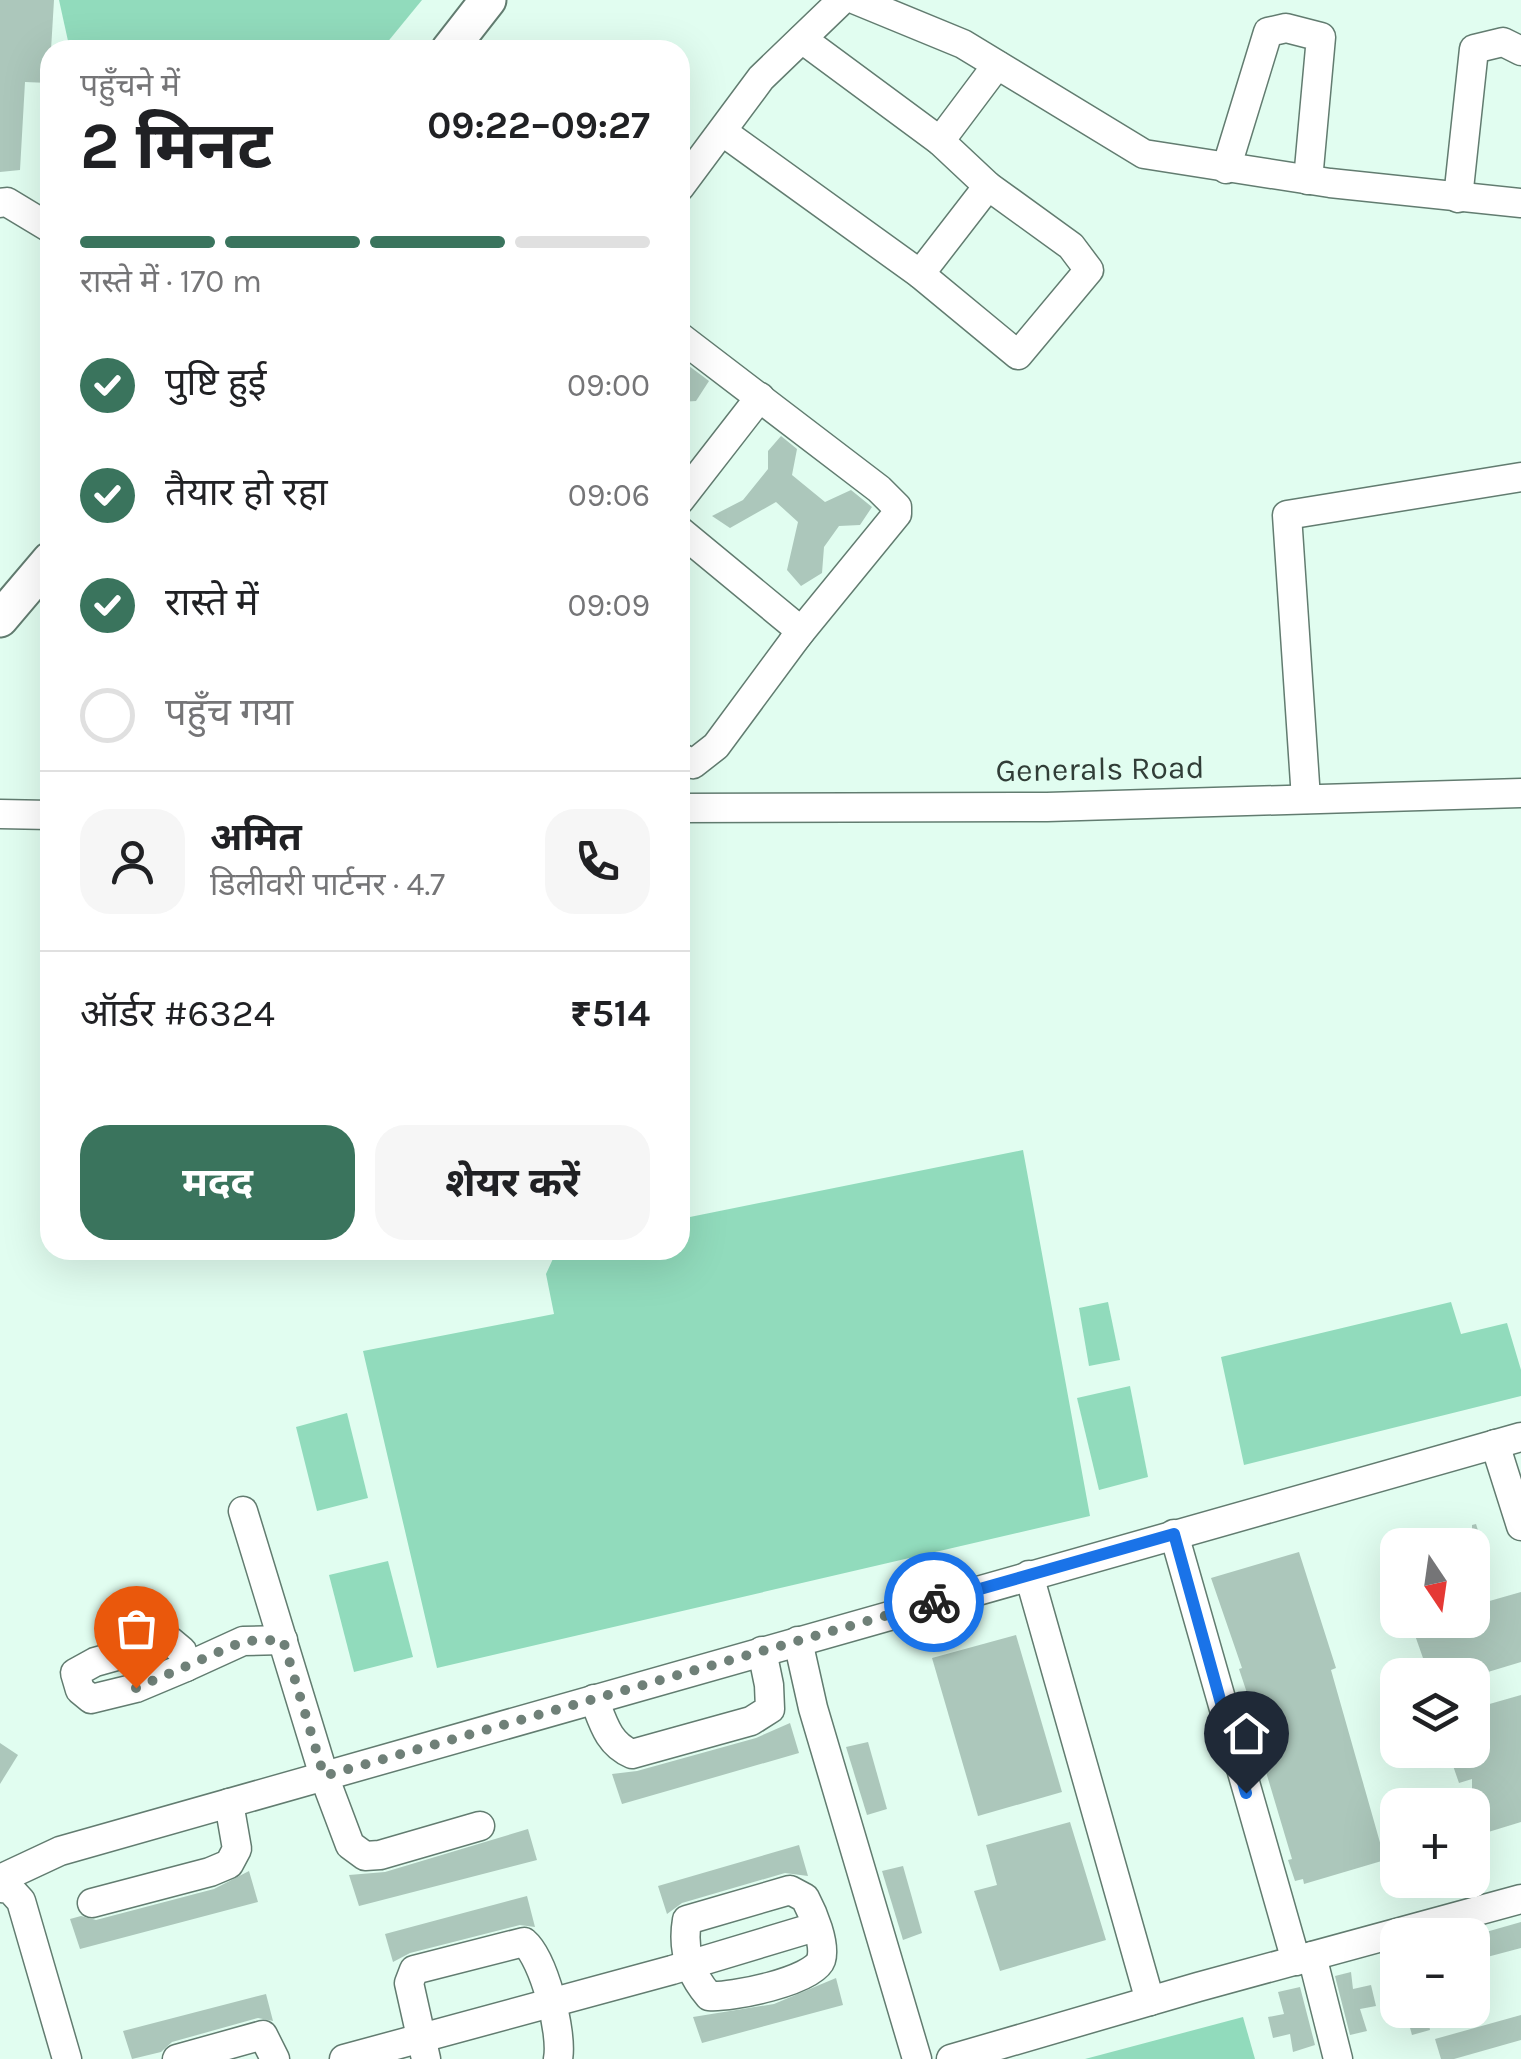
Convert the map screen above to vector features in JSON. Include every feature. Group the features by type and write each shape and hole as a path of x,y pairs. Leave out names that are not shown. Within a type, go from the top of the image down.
{"main road":[{"path":"457,40 488,0"},
{"path":"0,619 40,572"}],"street":[{"path":"690,175 762,78 842,0"},
{"path":"856,0 963,44 1144,154 1308,180 1521,203"},
{"path":"1226,169 1268,32 1286,28 1322,38 1308,180"},
{"path":"724,132 920,274 1018,355 1089,270 1071,246 988,186 940,141 802,39"},
{"path":"1458,198 1474,49 1504,42 1521,51"},
{"path":"940,141 997,65"},
{"path":"920,274 988,186"},
{"path":"0,203 7,202 40,222"},
{"path":"690,344 897,508 897,514 794,640"},
{"path":"690,487 760,397"},
{"path":"1306,799 1287,516 1521,477"},
{"path":"690,539 801,631 716,746 690,762"},
{"name":"Generals Road","path":"690,808 1047,807 1521,793"},
{"path":"0,814 40,816"},
{"path":"0,1880 60,1851 1508,1441 1521,1526"},
{"path":"243,1511 324,1776 350,1844 365,1856 480,1826"},
{"path":"1174,1534 1338,2059"},
{"path":"1029,1575 1150,2001"},
{"path":"186,1667 244,1641 283,1640"},
{"path":"798,1641 813,1708 917,2059"},
{"path":"594,1699 607,1733 618,1748 632,1754 752,1721 770,1709 770,1685 762,1651"},
{"path":"92,1903 229,1864 237,1850 229,1803"},
{"path":"0,1888 10,1890 20,1901 67,2059"},
{"path":"790,1890 805,1898 821,1959 812,1972 726,1998 709,1996 697,1982 690,1964 684,1936 688,1920 790,1890"},
{"path":"951,2059 1521,1899"},
{"path":"344,2059 423,2048 550,2002 815,1927"},
{"path":"423,2048 409,1984 414,1970 524,1942 533,1950 542,1970 559,2038 558,2059"},
{"path":"177,2059 264,2036 275,2059"}],"green space":[{"path":"59,0 422,0 389,40 68,40"},
{"path":"1023,1150 1090,1516 437,1668 363,1351 554,1314 546,1274 552,1260 690,1260 690,1217"},
{"path":"1108,1302 1120,1360 1089,1366 1079,1308"},
{"path":"1451,1302 1461,1334 1507,1323 1521,1370 1521,1396 1244,1465 1221,1357"},
{"path":"1130,1386 1148,1477 1099,1490 1077,1398"},
{"path":"347,1413 368,1498 317,1511 296,1427"},
{"path":"388,1561 413,1657 354,1672 329,1575"},
{"path":"1243,2017 1255,2059 1085,2059"}],"building":[{"path":"0,0 54,0 52,40 40,40 40,83 25,82 20,170 0,172"},
{"path":"690,367 709,381 696,401 690,401"},
{"path":"781,436 797,449 792,475 825,502 851,490 872,507 860,525 839,526 824,547 822,573 801,586 787,570 798,522 776,502 730,528 712,516 743,500 768,469 768,451"},
{"path":"1299,1552 1336,1668 1331,1670 1380,1842 1380,1861 1304,1884 1303,1879 1295,1881 1249,1715 1254,1714 1239,1669 1242,1668 1211,1578"},
{"path":"1521,1592 1521,1662 1490,1671 1490,1658 1423,1658 1416,1638 1490,1638 1490,1601"},
{"path":"1016,1635 1062,1792 978,1816 932,1658"},
{"path":"1521,1695 1521,1822 1490,1831 1490,1788 1472,1788 1472,1779 1459,1783 1454,1768 1490,1768 1490,1704"},
{"path":"790,1723 799,1753 622,1804 612,1774 637,1771 756,1738"},
{"path":"868,1742 887,1809 867,1815 846,1747"},
{"path":"0,1743 18,1755 0,1784"},
{"path":"1070,1822 1106,1940 1000,1971 974,1891 997,1885 986,1845"},
{"path":"528,1829 537,1860 359,1906 349,1875 385,1872"},
{"path":"799,1845 808,1876 785,1873 682,1903 667,1914 658,1886"},
{"path":"903,1866 922,1933 903,1940 882,1871"},
{"path":"249,1871 258,1902 80,1949 70,1919 81,1916 96,1920 214,1889"},
{"path":"527,1896 535,1927 520,1925 410,1953 393,1962 385,1934"},
{"path":"1521,1922 1521,1948 1490,1956 1490,1931"},
{"path":"1351,1972 1353,1989 1371,1985 1376,2006 1360,2009 1367,2031 1350,2035 1335,1976"},
{"path":"836,1978 843,2005 702,2043 693,2017 774,2004"},
{"path":"1300,1987 1315,2045 1293,2052 1290,2034 1273,2038 1268,2017 1284,2014 1278,1992"},
{"path":"266,1994 273,2021 258,2018 172,2042 161,2052 132,2059 123,2031"},
{"path":"1521,2015 1521,2040 1454,2059 1441,2059 1435,2039 1474,2028 1490,2028 1490,2024"},
{"path":"1410,2028 1430,2028 1430,2030 1412,2035"}],"way so far":[{"path":"136,1688 244,1641 283,1640 324,1776 934,1602"}],"route":[{"path":"934,1602 1174,1534 1246,1793"}]}
